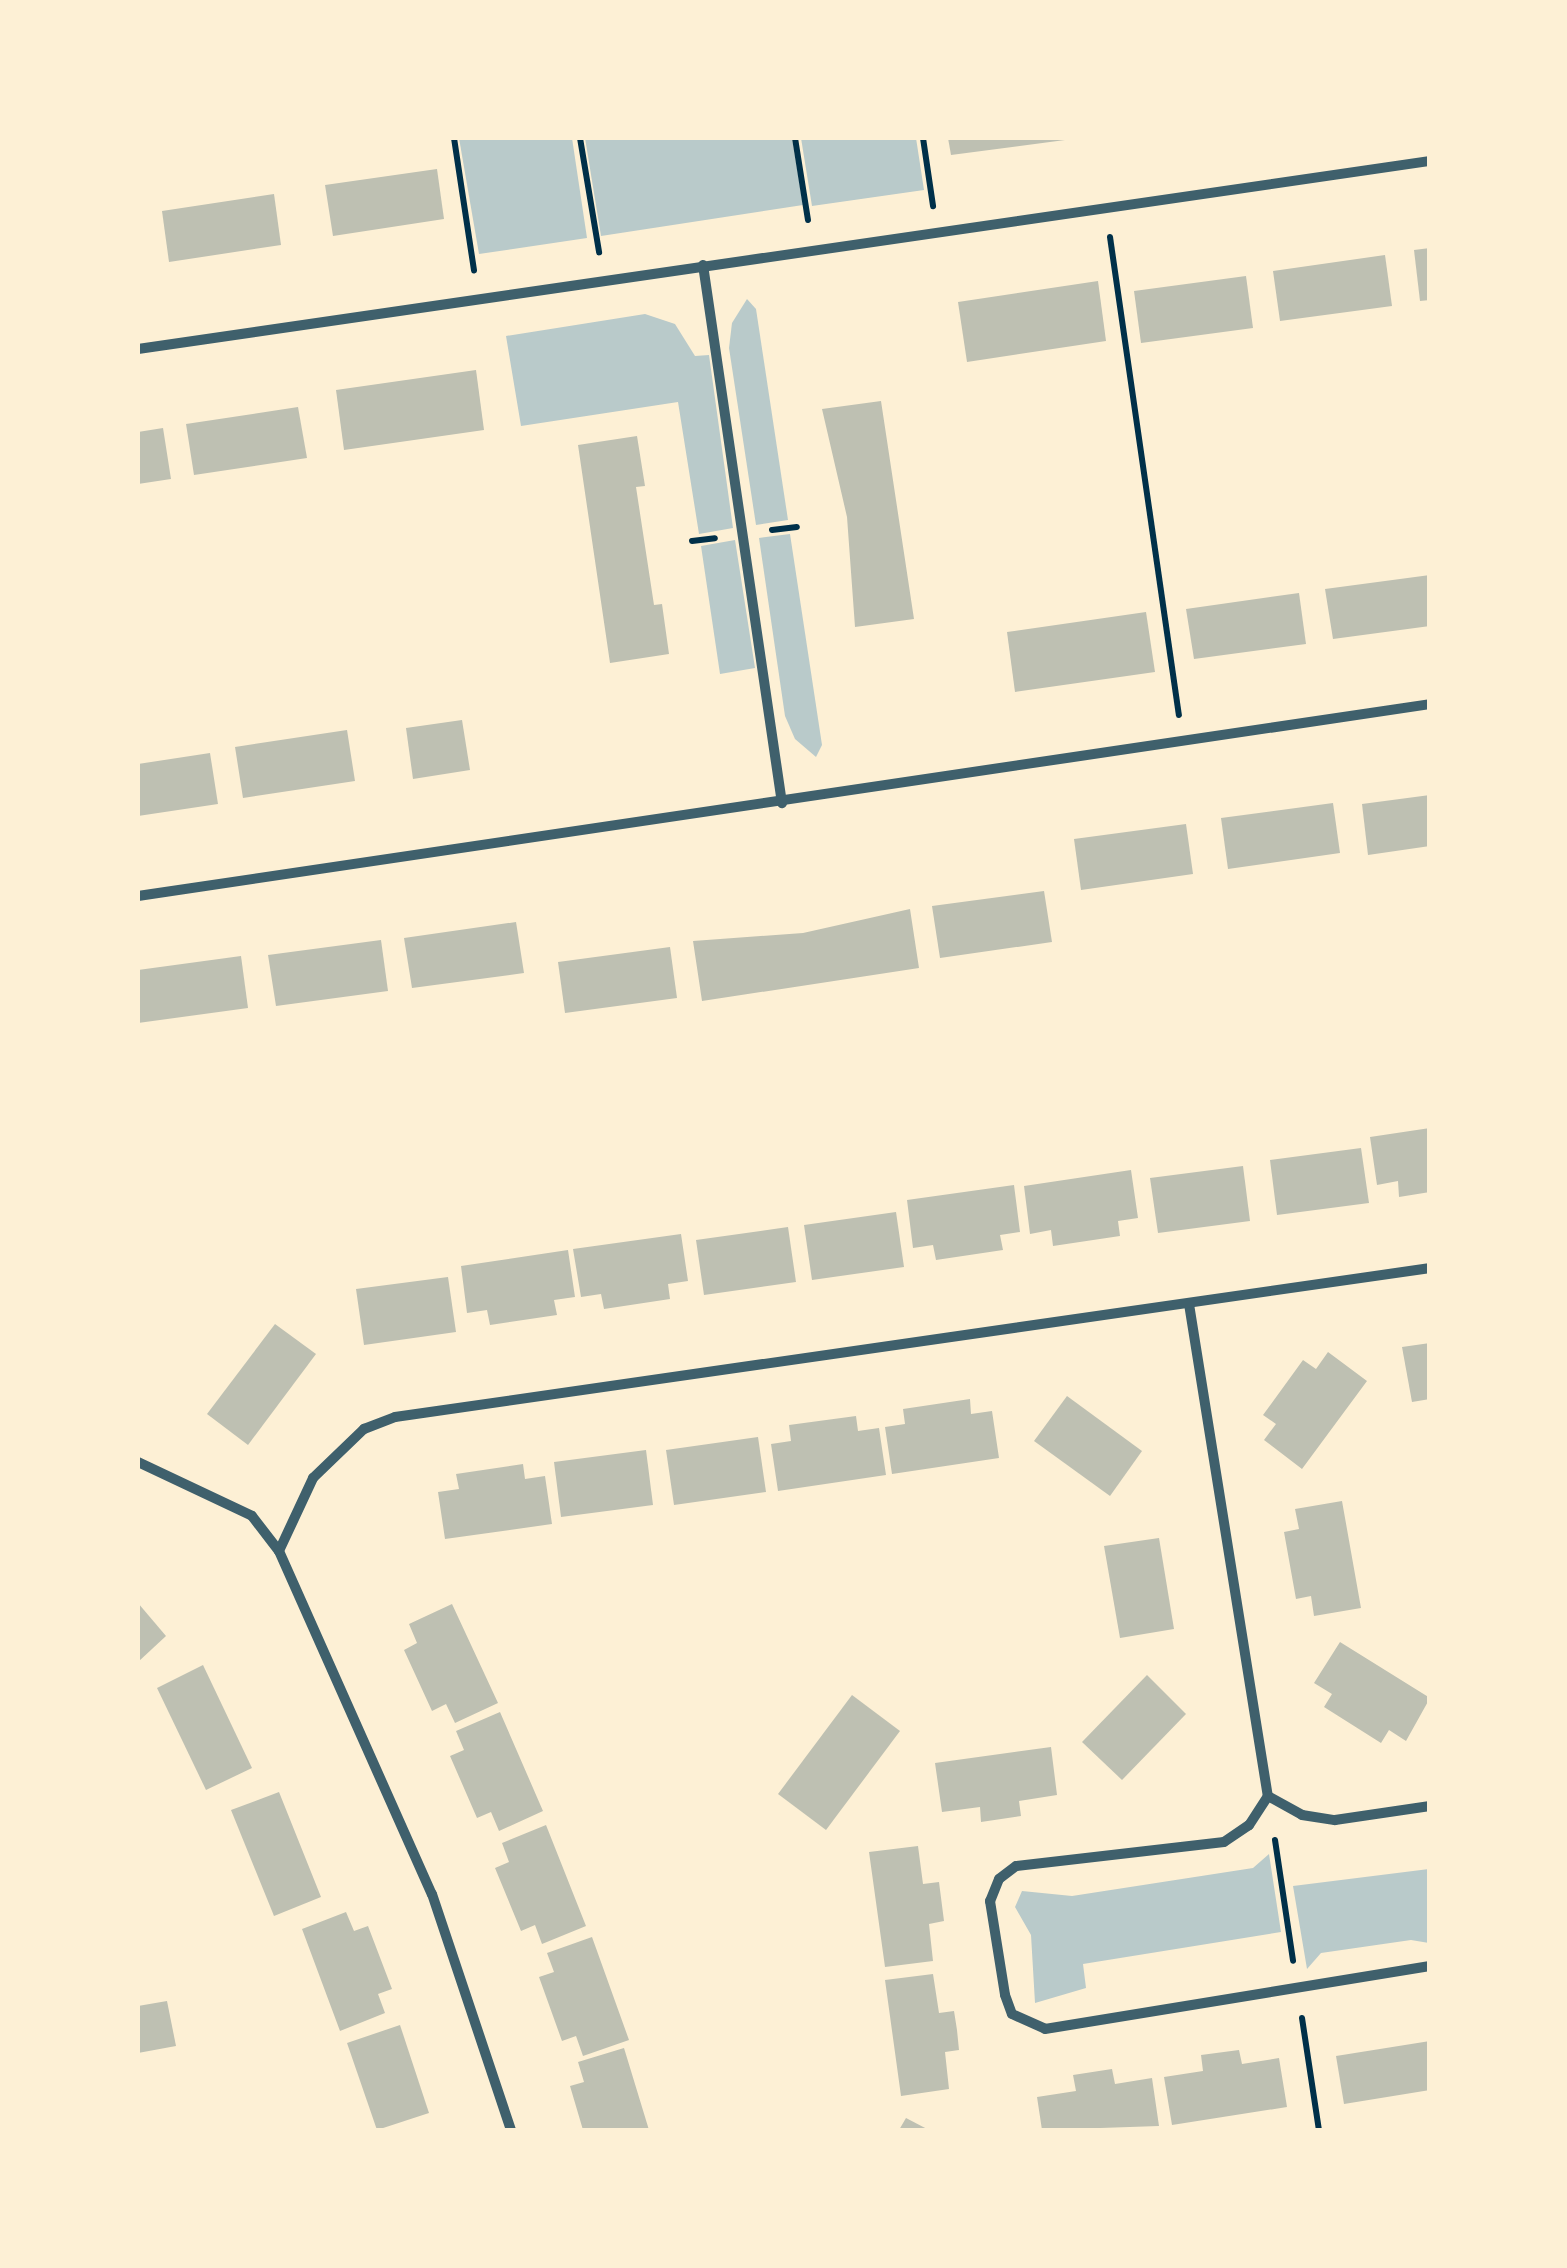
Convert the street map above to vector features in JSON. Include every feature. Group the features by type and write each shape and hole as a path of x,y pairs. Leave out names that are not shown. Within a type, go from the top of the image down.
{"street":[{"path":"138,349 1430,160"},
{"path":"703,265 782,803"},
{"path":"138,896 1430,704"},
{"path":"279,1551 325,1464 364,1429 395,1417 1430,1268"},
{"path":"1189,1304 1268,1796 1249,1825 1224,1842 1016,1866 999,1879 990,1901 1005,1995 1012,2014 1027,2026 1045,2029 1298,1991 1430,1966"},
{"path":"138,1462 252,1516 279,1551 432,1894 511,2130"},
{"path":"1268,1796 1302,1815 1335,1820 1430,1806"}],"path":[{"path":"454,138 478,298"},
{"path":"580,138 603,278"},
{"path":"795,138 812,249"},
{"path":"923,138 937,231"},
{"path":"1106,206 1182,740"},
{"path":"1268,1796 1320,2130"}],"shaded area":[{"path":"459,138 572,138 587,238 479,254"},
{"path":"585,138 792,138 803,205 601,236"},
{"path":"801,138 916,138 924,190 812,206"},
{"path":"747,299 756,309 788,520 756,525 729,348 732,323"},
{"path":"645,314 675,324 695,356 709,355 733,528 699,534 678,402 521,426 506,336"},
{"path":"790,534 822,745 816,757 795,739 785,716 759,538"},
{"path":"735,540 755,668 720,674 701,546"},
{"path":"1269,1854 1281,1932 1083,1964 1086,1988 1035,2003 1031,1935 1015,1907 1022,1891 1072,1896 1253,1868"},
{"path":"1429,1869 1429,1943 1411,1940 1321,1953 1307,1969 1293,1886"}],"building":[{"path":"948,138 1064,138 1065,140 951,155"},
{"path":"437,169 444,219 333,236 325,185"},
{"path":"274,194 281,245 169,262 162,211"},
{"path":"1430,248 1430,300 1420,301 1414,250"},
{"path":"1385,255 1392,306 1280,321 1273,271"},
{"path":"1246,276 1253,328 1141,343 1134,291"},
{"path":"1098,281 1106,341 967,362 958,302"},
{"path":"476,370 484,430 344,450 336,390"},
{"path":"881,401 914,619 855,627 847,517 822,409"},
{"path":"298,407 307,458 194,475 186,424"},
{"path":"163,428 171,479 138,484 138,432"},
{"path":"637,436 645,486 636,487 654,605 662,604 669,654 610,663 578,445"},
{"path":"1430,575 1430,626 1333,639 1325,589"},
{"path":"1299,593 1306,644 1194,659 1186,609"},
{"path":"1146,612 1155,672 1015,692 1007,632"},
{"path":"462,720 470,770 413,779 406,728"},
{"path":"347,730 355,781 243,798 235,747"},
{"path":"210,753 218,804 138,816 138,764"},
{"path":"1430,795 1430,846 1368,855 1362,804"},
{"path":"1333,803 1340,853 1228,869 1221,818"},
{"path":"1186,824 1193,874 1081,890 1074,839"},
{"path":"1044,891 1052,942 940,958 932,906"},
{"path":"910,909 919,968 702,1001 693,941 803,933"},
{"path":"516,922 524,973 412,988 404,938"},
{"path":"381,940 388,991 276,1006 268,955"},
{"path":"670,947 677,998 565,1013 558,962"},
{"path":"241,956 248,1008 138,1023 138,970"},
{"path":"1430,1128 1430,1192 1399,1197 1398,1181 1377,1185 1370,1137"},
{"path":"1361,1148 1369,1203 1277,1215 1270,1160"},
{"path":"1243,1166 1250,1221 1158,1233 1150,1178"},
{"path":"1131,1170 1138,1218 1118,1221 1120,1236 1053,1246 1051,1230 1030,1234 1024,1186"},
{"path":"1014,1185 1020,1232 1000,1235 1003,1250 936,1260 933,1245 913,1248 907,1200"},
{"path":"896,1212 904,1267 812,1280 804,1225"},
{"path":"788,1227 796,1282 704,1295 696,1240"},
{"path":"681,1234 688,1281 668,1284 670,1299 604,1309 601,1294 581,1297 573,1249"},
{"path":"568,1250 575,1297 554,1300 557,1315 490,1325 487,1310 467,1313 461,1266"},
{"path":"448,1277 456,1332 364,1345 356,1289"},
{"path":"275,1324 316,1354 248,1445 207,1414"},
{"path":"1430,1343 1430,1399 1412,1402 1402,1347"},
{"path":"1328,1352 1367,1381 1302,1469 1264,1440 1276,1424 1263,1415 1303,1360 1316,1369"},
{"path":"1067,1396 1142,1451 1110,1496 1034,1441"},
{"path":"970,1399 971,1414 992,1411 999,1458 892,1474 885,1427 905,1424 903,1409"},
{"path":"856,1416 858,1431 879,1428 886,1475 778,1491 771,1444 791,1441 789,1425"},
{"path":"758,1437 766,1492 674,1505 666,1450"},
{"path":"646,1450 653,1505 561,1517 554,1462"},
{"path":"523,1464 525,1479 545,1476 552,1524 445,1539 438,1492 459,1489 456,1474"},
{"path":"1342,1501 1361,1608 1314,1616 1311,1596 1296,1599 1284,1532 1299,1529 1295,1509"},
{"path":"1159,1538 1174,1629 1120,1638 1104,1546"},
{"path":"138,1603 166,1636 138,1662"},
{"path":"452,1604 498,1703 455,1723 446,1704 432,1711 404,1650 417,1643 409,1624"},
{"path":"1340,1642 1430,1698 1406,1741 1389,1730 1381,1743 1324,1707 1332,1694 1314,1683"},
{"path":"203,1665 252,1768 206,1790 157,1688"},
{"path":"1147,1675 1186,1714 1122,1780 1082,1742"},
{"path":"852,1695 900,1731 826,1830 778,1794"},
{"path":"500,1712 543,1811 499,1831 491,1812 477,1818 450,1756 464,1750 456,1731"},
{"path":"1051,1747 1057,1795 1019,1801 1021,1816 981,1822 980,1807 942,1812 935,1763"},
{"path":"279,1792 321,1897 274,1916 231,1810"},
{"path":"546,1825 586,1926 542,1944 535,1925 521,1931 495,1868 509,1862 502,1843"},
{"path":"918,1846 923,1884 939,1882 944,1921 929,1924 933,1961 885,1967 869,1852"},
{"path":"346,1912 354,1931 368,1926 392,1989 378,1994 385,2013 340,2031 302,1929"},
{"path":"592,1937 629,2040 583,2056 576,2036 562,2041 539,1977 554,1972 547,1953"},
{"path":"933,1974 939,2013 954,2011 957,2030 959,2050 945,2052 949,2089 901,2096 885,1980"},
{"path":"167,2001 176,2046 138,2053 138,2006"},
{"path":"400,2025 429,2113 377,2130 347,2043"},
{"path":"1430,2041 1430,2090 1344,2104 1336,2056"},
{"path":"624,2048 649,2130 583,2130 570,2086 584,2082 578,2062"},
{"path":"1239,2050 1242,2064 1279,2058 1287,2107 1172,2125 1164,2077 1203,2071 1201,2055"},
{"path":"1112,2069 1115,2084 1152,2078 1159,2126 1042,2130 1037,2097 1076,2091 1073,2075"},
{"path":"906,2118 929,2130 899,2130"}]}
